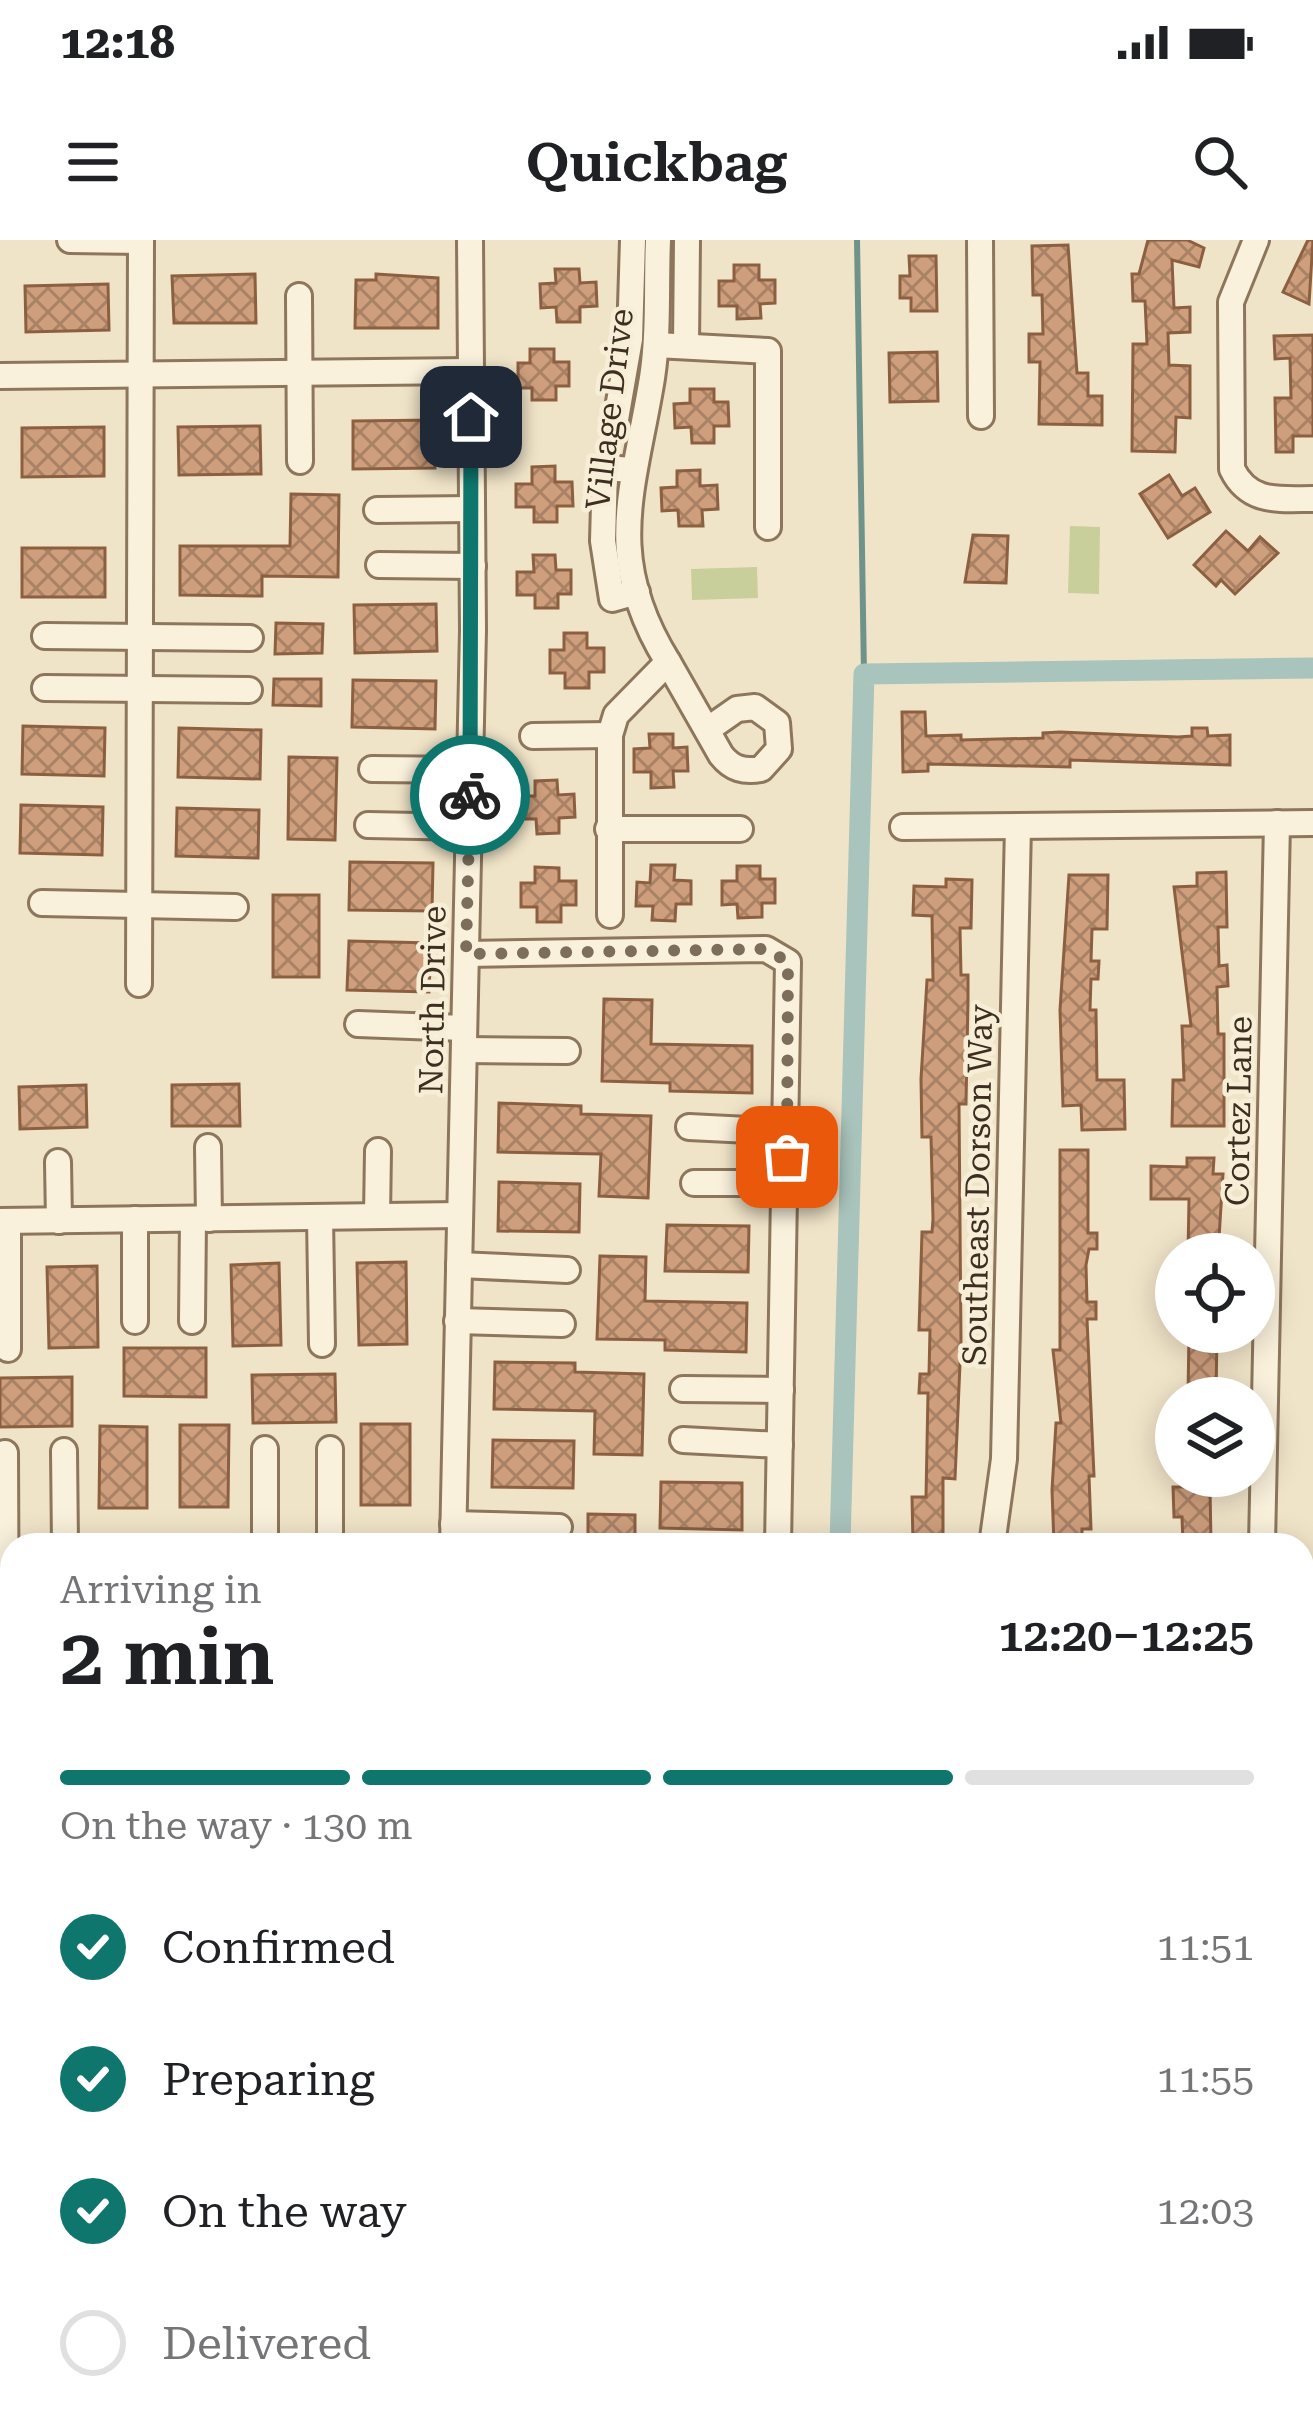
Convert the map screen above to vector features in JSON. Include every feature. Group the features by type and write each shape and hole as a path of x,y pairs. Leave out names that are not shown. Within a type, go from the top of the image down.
{"street":[{"path":"70,240 141,240 139,984"},
{"name":"North Drive","path":"453,1533 470,770 470,240"},
{"path":"615,425 630,340 633,240"},
{"name":"Village Drive","path":"658,240 656,344 632,470 627,530 647,628 707,730"},
{"path":"686,346 687,240"},
{"path":"980,240 981,416"},
{"path":"1256,240 1237,276 1229,328 1232,469 1247,491 1273,500 1313,499"},
{"path":"298,296 300,461"},
{"path":"656,344 768,351 768,527"},
{"path":"0,376 471,371"},
{"path":"377,510 472,509"},
{"path":"379,565 472,566"},
{"path":"45,636 250,638"},
{"path":"610,915 610,735 616,715 668,662"},
{"path":"45,688 249,690"},
{"path":"533,736 610,735"},
{"path":"372,769 470,770"},
{"name":"Cortez Lane","path":"1262,1533 1277,823"},
{"path":"903,827 1313,823"},
{"path":"368,825 469,826"},
{"name":"Southeast Dorson Way","path":"994,1533 1004,1460 1018,826"},
{"path":"608,829 740,829"},
{"path":"42,903 235,907"},
{"path":"466,954 766,949 779,953 791,975 778,1533"},
{"path":"358,1024 567,1051"},
{"path":"689,1127 788,1132"},
{"path":"192,1321 208,1147"},
{"path":"377,1216 378,1151"},
{"path":"58,1162 59,1221"},
{"path":"694,1183 787,1183"},
{"path":"8,1349 4,1221 460,1215"},
{"path":"320,1217 322,1344"},
{"path":"135,1220 135,1321"},
{"path":"459,1265 567,1270"},
{"path":"457,1322 562,1324"},
{"path":"683,1389 782,1390"},
{"path":"683,1440 780,1445"},
{"path":"265,1449 265,1533"},
{"path":"330,1449 330,1533"},
{"path":"64,1451 65,1533"},
{"path":"5,1453 6,1533"},
{"path":"468,1533 559,1527"}],"green space":[{"path":"1070,526 1100,527 1099,594 1068,593"},
{"path":"757,567 758,598 692,600 691,569"}],"building":[{"path":"1148,240 1187,240 1204,248 1199,267 1172,260 1174,308 1190,307 1190,332 1168,333 1169,365 1190,366 1190,418 1176,417 1175,452 1132,451 1133,344 1147,344 1145,301 1133,301 1132,274 1139,274"},
{"path":"1308,240 1313,240 1309,304 1283,292"},
{"path":"1068,245 1077,373 1088,373 1088,396 1102,396 1102,425 1039,424 1040,362 1029,362 1029,334 1043,334 1042,295 1033,295 1032,246"},
{"path":"909,256 936,256 937,311 911,311 911,298 900,298 900,276 910,276"},
{"path":"734,265 759,265 759,280 775,280 775,303 760,304 761,318 737,319 737,306 719,306 719,281 734,281"},
{"path":"555,269 579,269 580,283 596,282 597,306 580,307 580,322 557,322 556,307 541,308 540,284 556,283"},
{"path":"255,274 256,323 174,323 172,276"},
{"path":"376,274 438,278 438,328 355,328 356,280 376,280"},
{"path":"108,284 109,330 26,332 25,286"},
{"path":"1313,335 1313,436 1293,436 1293,452 1276,452 1275,398 1291,398 1290,358 1275,359 1274,336"},
{"path":"530,349 554,349 554,362 569,362 569,386 556,386 556,400 532,400 532,388 518,388 518,363 530,363"},
{"path":"937,352 938,401 890,402 889,353"},
{"path":"690,389 714,389 714,402 728,402 729,426 714,426 714,443 692,443 691,427 675,428 674,404 690,403"},
{"path":"434,420 435,468 353,469 353,421"},
{"path":"260,426 261,474 179,475 178,427"},
{"path":"104,427 104,476 22,477 22,428"},
{"path":"555,466 555,482 572,482 573,506 557,506 557,522 534,522 534,507 516,507 516,484 532,484 532,467"},
{"path":"700,470 700,486 717,485 718,509 702,510 703,526 679,526 678,510 662,511 661,488 677,487 677,471"},
{"path":"1169,475 1182,496 1195,488 1210,512 1168,538 1140,494"},
{"path":"291,494 339,495 338,577 262,576 262,596 180,595 180,546 290,546"},
{"path":"1226,531 1248,551 1260,537 1278,553 1235,594 1221,580 1216,586 1194,565"},
{"path":"973,535 1008,536 1006,583 965,582"},
{"path":"22,548 105,548 105,597 22,597"},
{"path":"533,555 555,555 556,570 571,570 571,594 558,594 558,608 535,608 535,595 517,595 517,572 534,572"},
{"path":"436,604 437,651 355,653 354,605"},
{"path":"276,623 323,624 322,653 275,654"},
{"path":"564,633 587,633 587,648 604,648 604,672 589,672 589,688 565,688 565,673 550,673 550,650 564,650"},
{"path":"274,679 321,679 321,706 273,705"},
{"path":"353,680 436,681 435,729 352,727"},
{"path":"902,712 925,712 926,736 961,735 961,740 1043,738 1043,733 1060,732 1178,737 1192,736 1192,728 1207,728 1208,736 1230,735 1230,765 1070,760 1070,767 928,764 928,771 903,772"},
{"path":"23,726 105,728 104,776 22,774"},
{"path":"179,728 261,730 260,779 178,777"},
{"path":"649,734 673,734 673,748 687,747 688,771 673,771 674,787 651,788 651,772 634,772 634,749 650,748"},
{"path":"289,757 337,758 335,840 288,839"},
{"path":"557,780 558,795 574,794 575,817 559,818 559,833 537,834 536,819 522,819 522,796 535,796 535,781"},
{"path":"21,805 103,807 102,855 20,853"},
{"path":"177,808 259,810 258,858 176,856"},
{"path":"350,862 433,863 432,911 349,910"},
{"path":"651,865 675,865 674,880 691,881 691,904 676,904 675,921 652,920 653,906 636,906 637,882 650,883"},
{"path":"737,866 760,866 760,879 775,879 775,903 762,903 762,917 738,918 737,904 722,905 722,881 737,881"},
{"path":"535,867 559,868 559,881 576,881 576,905 561,905 561,922 537,922 537,907 521,907 521,883 535,883"},
{"path":"1226,872 1227,927 1218,927 1219,966 1227,965 1228,986 1217,987 1218,1034 1224,1034 1224,1126 1172,1126 1173,1080 1184,1080 1182,1026 1191,1026 1174,887 1197,886 1197,873"},
{"path":"1069,875 1108,875 1107,929 1092,929 1091,961 1099,961 1098,979 1091,979 1090,1010 1096,1010 1097,1080 1124,1080 1125,1129 1082,1130 1081,1105 1063,1106 1060,1010"},
{"path":"946,879 972,880 971,928 960,928 961,975 968,975 968,1000 966,1104 959,1104 961,1341 955,1479 943,1478 943,1533 913,1533 912,1497 926,1497 928,1393 919,1393 920,1374 929,1374 930,1330 919,1330 922,1232 932,1232 933,1219 931,1137 922,1137 921,1079 927,980 933,980 932,916 913,915 914,886 946,887"},
{"path":"273,895 319,895 319,977 273,977"},
{"path":"349,941 431,943 429,992 347,990"},
{"path":"604,999 652,1000 651,1044 752,1046 752,1093 670,1091 670,1083 602,1081"},
{"path":"239,1084 240,1126 172,1126 172,1085"},
{"path":"86,1085 87,1127 20,1129 19,1087"},
{"path":"499,1103 581,1106 581,1114 651,1116 648,1198 599,1196 601,1154 498,1152"},
{"path":"1060,1150 1088,1150 1088,1233 1097,1233 1097,1249 1089,1249 1086,1265 1087,1302 1096,1302 1096,1319 1087,1319 1094,1476 1089,1476 1091,1529 1082,1529 1082,1533 1054,1533 1056,1423 1061,1423 1053,1350 1060,1350"},
{"path":"1187,1158 1214,1158 1213,1174 1223,1174 1219,1233 1188,1233 1189,1199 1151,1199 1151,1166 1187,1167"},
{"path":"499,1182 580,1184 579,1232 498,1231"},
{"path":"667,1225 749,1226 748,1272 665,1271"},
{"path":"600,1256 646,1257 645,1301 747,1303 746,1352 665,1350 665,1340 597,1339"},
{"path":"406,1262 407,1344 359,1345 357,1263"},
{"path":"279,1263 281,1345 233,1346 231,1265"},
{"path":"97,1266 98,1347 49,1348 47,1267"},
{"path":"124,1348 206,1348 206,1397 124,1396"},
{"path":"1189,1353 1217,1353 1216,1377 1188,1377"},
{"path":"495,1362 575,1363 575,1372 644,1374 642,1455 594,1454 595,1411 494,1409"},
{"path":"335,1374 336,1422 253,1423 252,1375"},
{"path":"72,1377 72,1426 0,1427 0,1378"},
{"path":"361,1424 410,1424 410,1505 361,1505"},
{"path":"180,1425 229,1425 228,1507 180,1507"},
{"path":"100,1426 147,1427 147,1508 99,1508"},
{"path":"493,1440 574,1441 573,1488 492,1487"},
{"path":"661,1482 742,1483 742,1530 660,1528"},
{"path":"1173,1497 1210,1497 1211,1533 1183,1533 1182,1517 1174,1517"},
{"path":"588,1514 635,1515 635,1533 588,1533"}],"waterway":[{"path":"857,240 864,674"},
{"path":"840,1533 864,674 1313,668"}],"way so far":[{"path":"470,795 466,954 766,949 788,962 787,1157"}],"route":[{"path":"470,795 471,417"}]}
